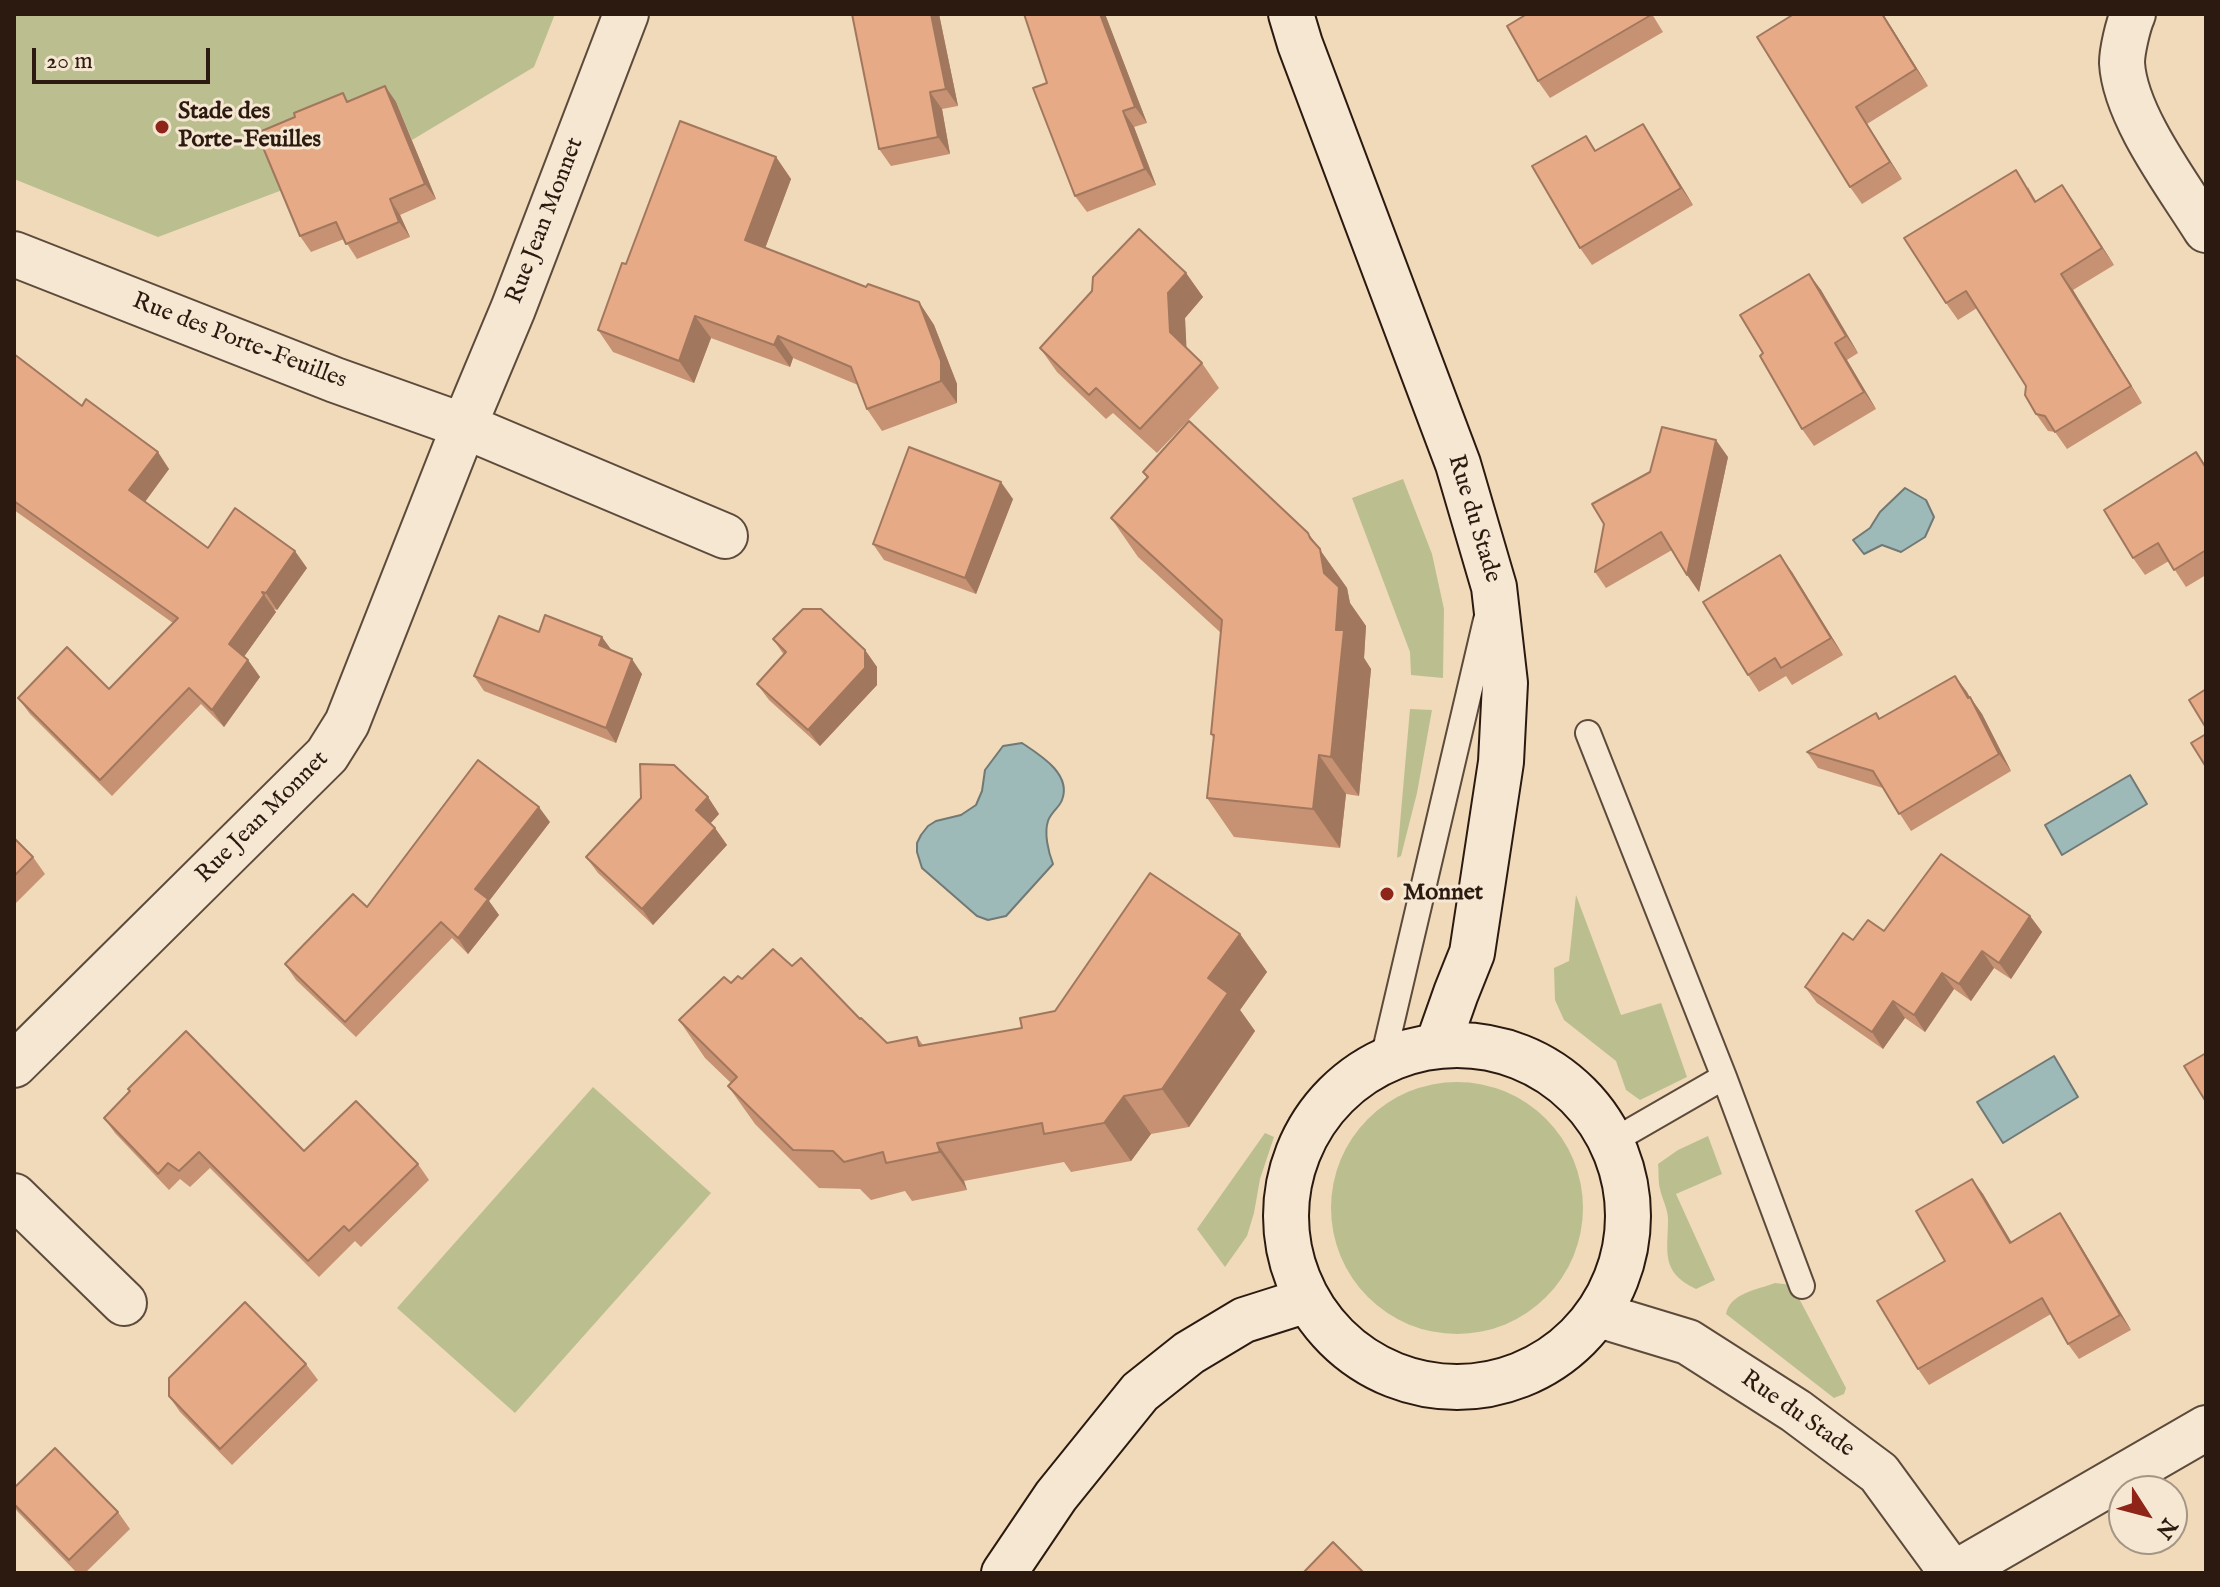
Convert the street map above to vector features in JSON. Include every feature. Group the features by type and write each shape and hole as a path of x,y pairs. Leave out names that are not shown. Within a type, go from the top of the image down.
{"street":[{"name":"Rue Jean Monnet","path":"14,1065 327,755 347,723 513,309 626,14"},
{"name":"Rue du Stade","path":"1291,14 1458,464 1494,587 1505,683 1501,762 1472,953 1438,1044"},
{"path":"2133,14 2122,62 2130,95 2143,128 2206,230"},
{"name":"Rue des Porte-Feuilles","path":"14,254 335,380 464,426"},
{"path":"464,426 725,536"},
{"path":"1438,1044 1491,1046 1541,1064 1583,1097 1613,1141 1628,1184 1629,1229 1619,1274 1599,1315 1557,1356 1505,1381 1448,1388 1392,1376 1342,1345 1307,1300 1287,1247 1286,1191 1303,1137 1337,1092 1383,1059 1438,1044"},
{"path":"14,1196 124,1303"},
{"path":"1004,1573 1056,1496 1140,1392 1189,1353 1244,1320 1307,1300"},
{"name":"Rue du Stade","path":"1599,1315 1688,1342 1796,1411 1879,1473 1954,1573"},
{"path":"1954,1573 2206,1428"}],"lane":[{"path":"1383,1059 1494,587"},
{"path":"1588,733 1724,1077 1802,1286"},
{"path":"1613,1141 1724,1077"}],"green space":[{"name":"Stade des Porte-Feuilles","path":"14,14 555,14 534,67 412,140 396,102 285,189 158,237 14,179"},
{"path":"1403,479 1432,554 1444,609 1443,678 1411,675 1410,652 1352,498"},
{"path":"1410,709 1432,710 1417,793 1401,856 1397,858"},
{"path":"1576,895 1621,1015 1661,1003 1687,1077 1640,1100 1626,1090 1616,1061 1564,1020 1555,1000 1554,968 1569,961"},
{"path":"1457,1082 1505,1092 1527,1103 1546,1119 1562,1138 1573,1160 1583,1208 1573,1256 1562,1278 1546,1297 1527,1313 1505,1324 1457,1334 1409,1324 1387,1313 1368,1297 1352,1278 1341,1256 1331,1208 1341,1160 1352,1138 1368,1119 1387,1103 1409,1092"},
{"path":"593,1087 711,1193 515,1413 397,1308"},
{"path":"1265,1133 1274,1137 1260,1179 1254,1213 1247,1236 1225,1267 1197,1229"},
{"path":"1708,1136 1722,1174 1676,1194 1715,1280 1696,1289 1676,1276 1668,1260 1668,1215 1659,1186 1658,1164 1678,1150"},
{"path":"1775,1283 1792,1285 1846,1388 1844,1394 1834,1398 1726,1314 1739,1297"}],"water":[{"path":"1905,488 1926,500 1934,517 1925,537 1901,552 1882,545 1864,554 1853,540 1870,528 1880,512"},
{"path":"1022,743 1052,766 1062,782 1062,800 1047,826 1047,842 1053,864 1006,916 988,920 977,916 922,868 917,843 928,826 961,815 976,805 985,770 1003,746"},
{"path":"2130,775 2147,804 2062,855 2045,825"},
{"path":"2054,1056 2078,1097 2003,1143 1977,1102"}],"building":[{"path":"852,14 931,14 946,89 930,92 938,137 879,149"},
{"path":"1024,14 1100,14 1135,107 1123,111 1145,169 1075,196 1033,88 1047,83"},
{"path":"1527,14 1651,15 1538,81 1507,26"},
{"path":"1794,14 1882,14 1916,69 1856,107 1890,162 1850,187 1757,37"},
{"path":"385,86 425,184 390,199 399,222 346,244 336,222 300,236 257,133 295,117 294,113 343,93 347,102"},
{"path":"680,121 776,157 745,240 866,287 868,284 919,302 941,361 941,381 867,409 851,367 778,336 774,345 695,316 679,361 598,330"},
{"path":"1643,124 1681,188 1580,248 1532,166 1586,136 1595,151"},
{"path":"2016,170 2035,202 2062,185 2102,248 2061,274 2131,386 2055,432 2045,416 2036,414 2025,395 2026,386 1966,291 1946,303 1904,238"},
{"path":"1139,229 1186,273 1168,293 1170,332 1202,363 1140,429 1096,388 1089,395 1040,348 1092,291 1093,277"},
{"path":"1809,274 1846,336 1835,343 1864,392 1802,429 1740,315"},
{"path":"14,354 82,406 86,399 158,452 129,490 208,548 235,508 295,551 266,593 262,592 264,595 229,644 248,660 212,710 189,688 100,780 18,698 67,647 109,689 178,618 14,501"},
{"path":"1189,421 1308,533 1320,549 1324,573 1339,587 1336,630 1344,630 1331,757 1319,755 1313,809 1207,798 1222,620 1111,518 1148,477 1143,472"},
{"path":"1662,427 1716,440 1687,575 1661,532 1595,572 1604,524 1592,504 1650,472"},
{"path":"909,447 1001,482 965,578 873,544"},
{"path":"2196,452 2206,468 2206,550 2174,570 2158,543 2133,558 2104,510"},
{"path":"1780,555 1831,638 1781,668 1775,658 1748,675 1703,602"},
{"path":"803,609 821,609 865,650 865,668 808,730 757,684 786,652 773,639"},
{"path":"545,615 602,637 599,645 632,659 606,728 474,676 499,616 539,632"},
{"path":"1955,676 1970,697 1999,754 1899,814 1873,771 1807,752 1876,713 1879,719"},
{"path":"2206,689 2206,728 2189,700"},
{"path":"2206,734 2206,767 2191,743"},
{"path":"478,760 539,807 475,889 488,899 458,938 441,922 345,1022 285,964 353,894 367,907"},
{"path":"640,764 674,765 708,797 696,810 715,828 642,909 586,857 641,798"},
{"path":"14,838 33,857 14,876"},
{"path":"1941,854 2030,916 1999,963 1982,951 1959,984 1942,973 1914,1015 1893,1001 1872,1032 1805,987 1843,933 1853,940 1868,920 1884,931"},
{"path":"1150,873 1240,934 1208,978 1228,993 1162,1089 1124,1096 1104,1123 1044,1134 1042,1123 937,1143 940,1152 886,1163 883,1152 844,1162 833,1151 793,1150 728,1086 737,1077 679,1020 724,977 731,983 738,976 742,979 773,949 792,966 801,958 887,1043 917,1037 919,1046 1022,1028 1020,1018 1055,1011"},
{"path":"186,1031 304,1151 356,1101 418,1164 349,1231 344,1226 308,1261 199,1152 179,1171 168,1163 158,1174 104,1118 130,1091 128,1089"},
{"path":"2206,1053 2206,1102 2184,1066"},
{"path":"1972,1179 2010,1243 2060,1213 2120,1315 2068,1344 2042,1298 1918,1369 1877,1301 1945,1261 1916,1211"},
{"path":"245,1302 306,1364 220,1449 169,1396 169,1378"},
{"path":"55,1448 118,1512 69,1560 14,1504 14,1488"},
{"path":"1333,1542 1364,1573 1303,1573"}],"place":[{"name":"Stade des Porte-Feuilles","path":"162,127"},
{"name":"Monnet","path":"1387,894"}]}
